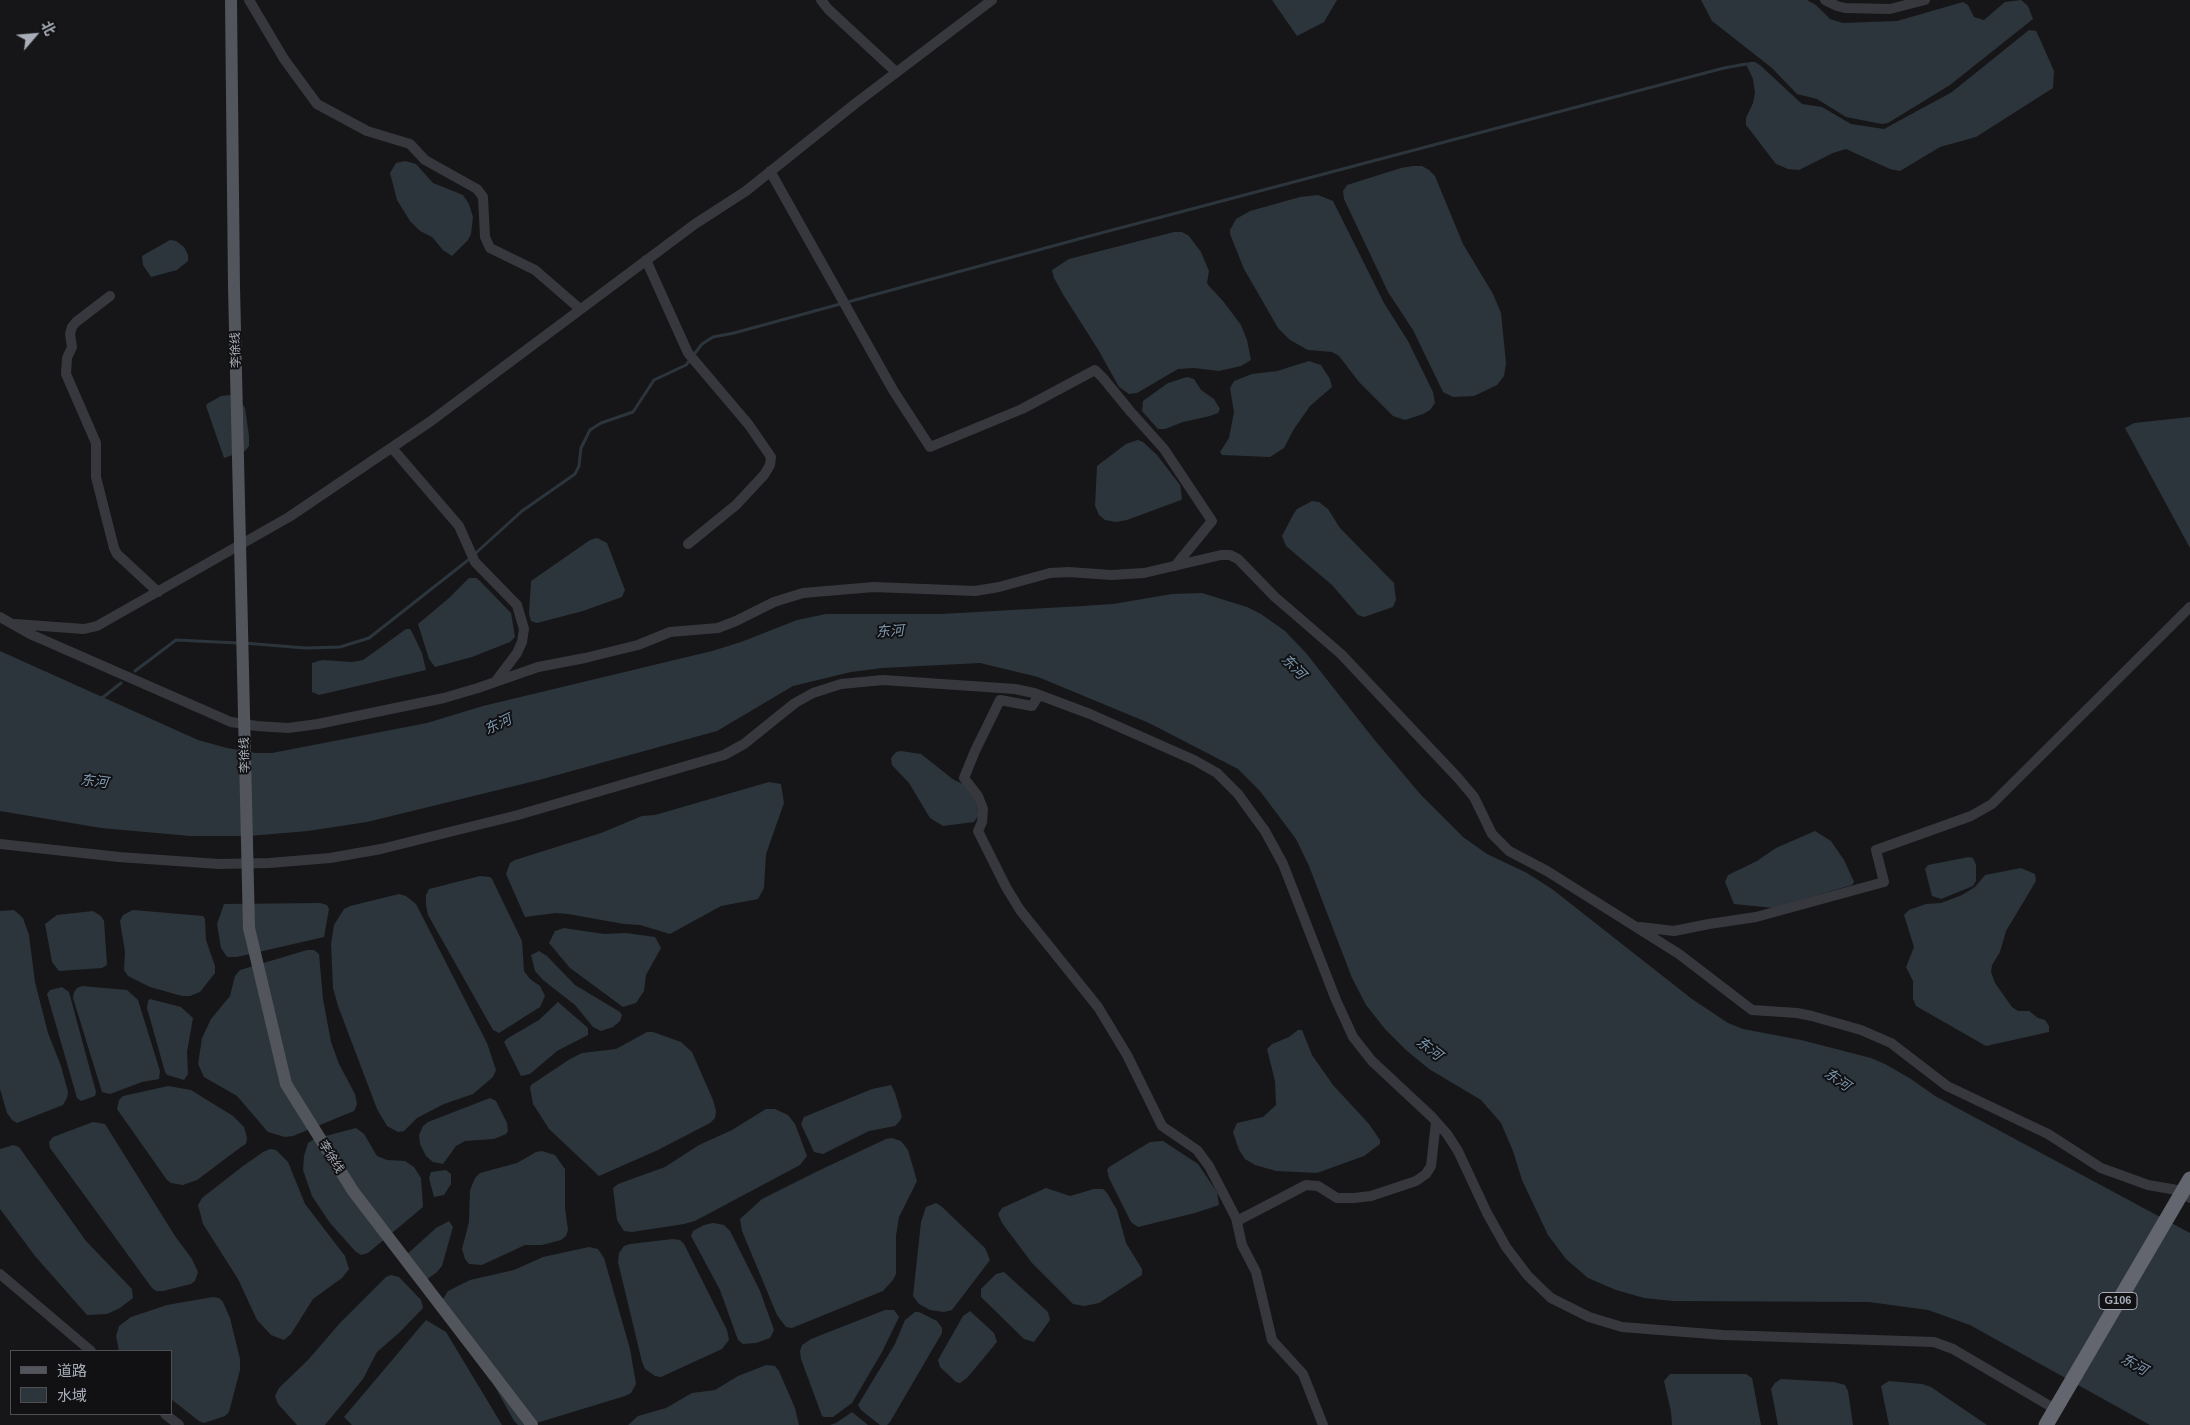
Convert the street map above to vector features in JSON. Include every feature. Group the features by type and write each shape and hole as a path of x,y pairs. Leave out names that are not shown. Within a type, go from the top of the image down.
{"highway":[{"name":"G106","path":"2046,1425 2185,1193"}],"main road":[{"name":"李徐线","path":"231,0 234,288 249,928 286,1084 353,1192 532,1425"}],"street":[{"path":"248,0 284,59 316,104 367,131 410,144 425,160 477,189 482,197 485,237 490,248 535,270 580,309"},
{"path":"821,0 828,9 896,72"},
{"path":"14,624 84,629 104,622 289,517 392,448 476,388 695,224 746,191 896,72 992,0"},
{"path":"1826,0 1845,8 1894,8 1925,0"},
{"path":"770,171 893,390 930,447 1022,409 1095,370 1164,449 1212,521 1175,566"},
{"path":"646,260 683,346 768,450 771,461 764,476 736,505 688,544"},
{"path":"110,296 72,327 70,334 72,346 67,358 66,374 96,443 96,477 114,548 129,566 158,592"},
{"path":"392,448 459,526 475,562 517,605 522,617 523,636 520,648 495,682"},
{"path":"0,617 30,634 231,722 288,728 328,722 444,698 538,667 638,645 670,632 711,629 724,626 774,602 804,593 881,587 975,591 999,587 1050,573 1128,575 1226,554 1238,559 1275,597 1341,654 1458,778 1474,797 1492,834 1509,851 1547,871 1636,926 1703,971 1752,1010 1797,1013 1861,1030 1891,1043 1947,1086 2048,1134 2101,1168 2148,1185 2185,1193"},
{"path":"1636,926 1674,931 1756,917 1884,882 1876,850 1971,816 1992,804 2190,607"},
{"path":"0,844 118,857 220,864 269,863 330,858 381,849 518,815 724,756 744,744 795,703 841,684 883,680 1014,690 1040,695 1090,714 1194,760 1212,770 1228,783 1250,810 1283,864 1336,1000 1353,1037 1372,1061 1436,1122 1454,1144 1497,1232 1519,1265 1546,1294 1582,1314 1609,1324 1723,1335 1934,1342 1953,1349 2058,1404"},
{"path":"1040,695 1032,706 1000,700 975,751 964,778 978,796 983,809 982,822 978,831 1006,887 1020,910 1098,1007 1127,1055 1162,1126 1197,1150 1204,1158 1237,1221 1242,1245 1256,1272 1272,1340 1303,1374 1323,1425"},
{"path":"1237,1221 1306,1185 1318,1186 1337,1198 1354,1198 1371,1196 1416,1181 1426,1174 1431,1166 1436,1122"},
{"path":"0,1274 90,1350"},
{"path":"166,1415 179,1425"}],"water":[{"path":"1272,0 1337,0 1324,22 1297,36"},
{"path":"1701,0 1807,0 1816,5 1830,19 1843,23 1897,21 1963,2 1968,5 1974,17 1984,20 2005,2 2021,0 2028,6 2033,19 1950,85 1888,123 1882,124 1846,117 1817,99 1797,94 1772,68 1712,21"},
{"path":"2029,30 2036,31 2054,71 2053,88 1976,137 1940,147 1900,171 1890,169 1846,149 1833,153 1799,170 1788,169 1776,164 1746,125 1746,118 1753,103 1755,93 1753,79 1746,64 1749,62 1755,62 1761,66 1802,104 1822,107 1851,124 1884,129 1952,92"},
{"path":"405,161 416,164 433,183 463,195 469,204 473,217 471,234 468,240 452,256 443,250 432,237 420,231 410,221 397,200 390,173 396,163"},
{"path":"1413,166 1422,166 1435,176 1463,244 1493,294 1501,313 1506,363 1504,376 1497,385 1474,396 1453,397 1443,392 1413,330 1388,292 1344,199 1343,191 1347,185"},
{"path":"1318,195 1333,201 1384,303 1408,341 1433,392 1435,403 1430,410 1423,414 1405,420 1393,416 1359,382 1339,356 1332,352 1308,350 1290,340 1278,328 1244,269 1230,234 1236,219 1250,211 1300,197"},
{"path":"1174,232 1182,232 1189,236 1201,252 1209,271 1207,283 1241,325 1247,340 1251,360 1241,366 1219,371 1194,368 1178,369 1137,393 1129,394 1119,387 1099,351 1064,296 1054,278 1052,270 1069,259"},
{"path":"170,240 176,241 184,247 188,255 188,261 177,270 151,277 143,265 142,256"},
{"path":"1309,361 1321,365 1330,379 1332,387 1310,406 1284,448 1270,457 1222,455 1220,452 1229,438 1234,412 1230,388 1234,381 1252,374 1277,371"},
{"path":"1187,377 1194,379 1201,390 1214,399 1220,409 1218,413 1165,429 1158,429 1142,411 1143,401 1168,383"},
{"path":"230,395 242,403 245,408 249,446 245,451 224,458 206,406 221,396"},
{"path":"2190,417 2190,548 2125,428 2134,423"},
{"path":"1138,440 1143,442 1157,455 1180,485 1182,498 1127,520 1116,522 1105,520 1099,515 1095,506 1097,466 1126,444"},
{"path":"1312,501 1319,502 1328,509 1340,528 1394,583 1396,600 1393,607 1364,617 1358,615 1332,585 1286,546 1282,536 1293,515 1297,509"},
{"path":"597,538 607,543 625,590 622,597 583,611 537,623 531,621 529,614 531,581 590,540"},
{"path":"469,578 479,580 511,613 515,637 510,642 472,657 435,667 429,659 418,624"},
{"name":"东河","path":"1202,593 1247,607 1261,614 1285,631 1306,653 1421,795 1463,837 1487,854 1527,873 1552,889 1692,999 1728,1023 1743,1029 1801,1040 1871,1058 1885,1064 1935,1096 2190,1233 2190,1425 2150,1425 1970,1325 1928,1310 1869,1302 1673,1301 1644,1298 1616,1290 1588,1278 1566,1259 1548,1235 1522,1180 1513,1151 1501,1123 1481,1100 1429,1069 1406,1050 1385,1029 1366,1005 1352,978 1309,866 1296,839 1260,791 1238,769 1149,723 1038,677 980,663 882,668 851,672 793,686 717,731 539,780 367,822 308,831 249,836 190,836 101,828 0,811 0,651 198,740 227,748 256,753 272,753 427,723 483,706 712,651 797,620 826,614 941,614 1113,604 1172,594"},
{"path":"406,629 410,629 412,632 422,653 426,670 319,695 312,692 312,663 322,660 352,662 363,660"},
{"path":"896,752 921,754 954,780 963,784 974,798 978,811 978,816 974,822 943,826 930,818 909,783 892,765 891,758"},
{"path":"769,782 781,784 784,803 766,854 764,888 758,899 721,906 670,934 640,925 568,914 556,913 525,917 506,874 510,863 515,860 601,833 642,816 655,815"},
{"path":"1815,831 1831,841 1844,860 1854,882 1852,885 1774,908 1734,904 1725,882 1728,875 1757,861 1776,848"},
{"path":"1969,857 1973,858 1976,865 1976,881 1973,886 1941,899 1932,896 1925,869 1928,865"},
{"path":"2021,868 2035,874 2036,881 2006,931 2000,952 1992,965 1991,972 1995,983 2012,1007 2018,1011 2029,1011 2038,1018 2045,1020 2049,1026 2049,1032 1986,1046 1916,1006 1913,999 1913,981 1906,967 1914,947 1904,915 1909,910 1926,904 1941,903 1962,895 1975,887 1985,875"},
{"path":"480,876 492,879 522,941 524,971 530,979 540,986 545,996 540,1007 499,1033 493,1030 428,915 426,905 426,895 429,889"},
{"path":"399,894 406,896 416,904 487,1043 496,1070 493,1077 473,1094 444,1104 417,1118 404,1131 398,1132 387,1126 377,1109 338,1006 333,988 331,944 334,925 344,909"},
{"path":"320,903 327,905 329,909 324,937 237,957 227,957 221,948 217,924 224,904"},
{"path":"14,910 23,918 29,935 35,982 48,1033 61,1066 68,1092 63,1105 17,1123 7,1113 0,1089 0,911"},
{"path":"133,910 203,916 205,919 206,940 215,966 215,973 200,992 190,996 182,996 150,987 128,976 124,970 125,952 120,921 123,915"},
{"path":"93,911 101,916 104,921 107,965 102,968 59,971 52,962 45,924 57,915"},
{"path":"564,928 604,934 626,933 655,937 661,948 646,975 644,991 636,1003 623,1007 570,968 549,943 555,931"},
{"path":"307,950 314,950 319,954 323,999 331,1042 339,1064 355,1094 357,1104 354,1111 293,1136 285,1137 268,1132 237,1096 204,1077 198,1064 202,1038 211,1019 230,996 235,976 240,970"},
{"path":"539,951 547,956 575,985 620,1012 622,1015 620,1021 613,1027 601,1031 593,1027 575,1005 543,980 535,971 531,955"},
{"path":"82,986 127,990 138,1000 160,1071 159,1079 142,1082 110,1094 102,1092 73,998 77,988"},
{"path":"62,987 69,992 96,1092 95,1096 81,1101 77,1098 47,994 50,990"},
{"path":"150,999 181,1007 193,1018 187,1052 188,1074 184,1080 167,1075 165,1072 147,1008"},
{"path":"558,1002 588,1028 588,1035 557,1051 530,1074 521,1076 504,1042 539,1020"},
{"path":"1298,1030 1302,1030 1312,1055 1333,1085 1369,1124 1380,1140 1380,1144 1364,1156 1317,1173 1276,1171 1255,1165 1245,1159 1239,1150 1233,1132 1237,1123 1263,1117 1276,1105 1275,1081 1267,1049 1272,1044 1289,1037"},
{"path":"647,1032 653,1032 681,1042 692,1052 713,1100 716,1111 715,1118 710,1123 658,1150 599,1176 549,1129 533,1104 531,1085 582,1053 616,1049"},
{"path":"891,1085 902,1117 895,1126 869,1131 823,1154 814,1152 801,1124 804,1117 872,1089"},
{"path":"168,1086 191,1090 233,1116 244,1127 247,1138 246,1144 197,1180 183,1185 171,1183 167,1180 117,1109 119,1100 123,1096"},
{"path":"490,1098 496,1101 507,1123 508,1131 506,1134 494,1139 465,1141 456,1146 443,1164 433,1162 426,1156 420,1144 419,1135 423,1126 428,1122"},
{"path":"766,1109 775,1109 788,1115 795,1124 807,1156 800,1165 695,1221 632,1232 624,1231 617,1220 613,1188 618,1184 665,1167 699,1145 732,1130"},
{"path":"93,1122 105,1124 175,1236 192,1259 198,1272 195,1281 191,1284 163,1291 156,1291 152,1288 50,1148 49,1142 53,1137"},
{"path":"356,1128 364,1134 377,1156 387,1160 405,1161 414,1167 421,1178 423,1207 368,1253 361,1255 355,1251 330,1223 312,1196 303,1170 304,1156 308,1143 314,1139"},
{"path":"892,1138 901,1141 908,1150 917,1181 899,1217 896,1236 896,1274 893,1280 883,1291 792,1328 786,1327 777,1315 742,1231 740,1219 762,1199 886,1139"},
{"path":"1163,1141 1198,1164 1217,1192 1219,1205 1138,1227 1131,1222 1109,1178 1107,1170 1150,1142"},
{"path":"13,1145 19,1147 86,1241 132,1289 133,1298 120,1308 107,1314 87,1315 35,1256 0,1209 0,1149"},
{"path":"270,1149 276,1150 288,1162 305,1204 345,1256 349,1269 342,1278 313,1299 291,1334 284,1340 271,1335 257,1320 238,1279 203,1224 198,1205 202,1198 243,1166"},
{"path":"542,1151 555,1155 565,1169 565,1208 568,1230 566,1236 561,1240 542,1245 525,1245 482,1265 469,1264 465,1259 462,1249 469,1222 470,1190 475,1178 480,1173 517,1163 536,1152"},
{"path":"446,1170 451,1174 451,1184 444,1195 434,1197 429,1178 431,1172"},
{"path":"1046,1188 1070,1196 1094,1189 1103,1189 1117,1210 1126,1243 1142,1269 1142,1275 1099,1303 1084,1306 1073,1304 1032,1263 1002,1223 998,1214 1002,1208"},
{"path":"936,1203 985,1248 990,1260 952,1310 944,1312 930,1310 919,1304 913,1296 921,1222 926,1207"},
{"path":"449,1221 453,1227 442,1266 426,1280 404,1257 436,1228"},
{"path":"713,1223 724,1225 730,1231 760,1291 774,1330 770,1338 756,1343 743,1344 738,1340 720,1290 691,1236 693,1231"},
{"path":"673,1239 680,1240 684,1244 727,1330 729,1340 722,1349 661,1377 655,1376 645,1369 642,1362 618,1262 619,1253 624,1246"},
{"path":"589,1247 598,1249 604,1258 630,1349 636,1384 631,1393 625,1396 530,1425 518,1425 483,1365 441,1302 448,1291 470,1280 514,1270 543,1257"},
{"path":"1004,1272 1048,1312 1050,1320 1034,1342 1024,1339 981,1297 981,1289 996,1274"},
{"path":"391,1275 399,1277 421,1300 423,1308 377,1352 363,1379 325,1425 297,1425 278,1404 275,1396 279,1388 308,1360 340,1323 386,1277"},
{"path":"213,1297 219,1298 223,1302 230,1318 240,1359 240,1370 229,1412 225,1416 204,1423 172,1400 172,1350 119,1350 116,1336 119,1326 131,1317 167,1305"},
{"path":"885,1310 894,1310 899,1317 882,1352 852,1403 833,1417 822,1416 801,1359 800,1351 802,1345 811,1339"},
{"path":"970,1311 994,1333 997,1342 967,1378 960,1383 956,1382 940,1367 938,1360 963,1316"},
{"path":"915,1312 919,1312 937,1321 942,1328 942,1333 890,1422 887,1425 880,1425 861,1410 858,1405 895,1344 905,1320"},
{"path":"426,1320 446,1332 502,1425 352,1425 344,1417"},
{"path":"766,1365 775,1366 779,1371 795,1408 799,1425 628,1425 638,1416 666,1408 692,1393 715,1390 738,1376"},
{"path":"1670,1374 1746,1374 1752,1378 1761,1425 1672,1425 1664,1381"},
{"path":"1781,1379 1834,1382 1845,1385 1848,1391 1853,1425 1778,1425 1771,1389"},
{"path":"1889,1381 1922,1384 1931,1387 1987,1425 1889,1425 1881,1386"},
{"path":"852,1412 868,1425 830,1425 836,1423"}],"waterway":[{"path":"244,643 305,648 340,647 369,638 467,561 522,511 575,474 579,466 581,448 590,430 601,423 633,412 654,380 686,365 702,344 713,337 734,333 1086,237 1724,68 1746,64"},
{"path":"135,671 176,640 238,643"},
{"path":"102,698 121,683"}]}
